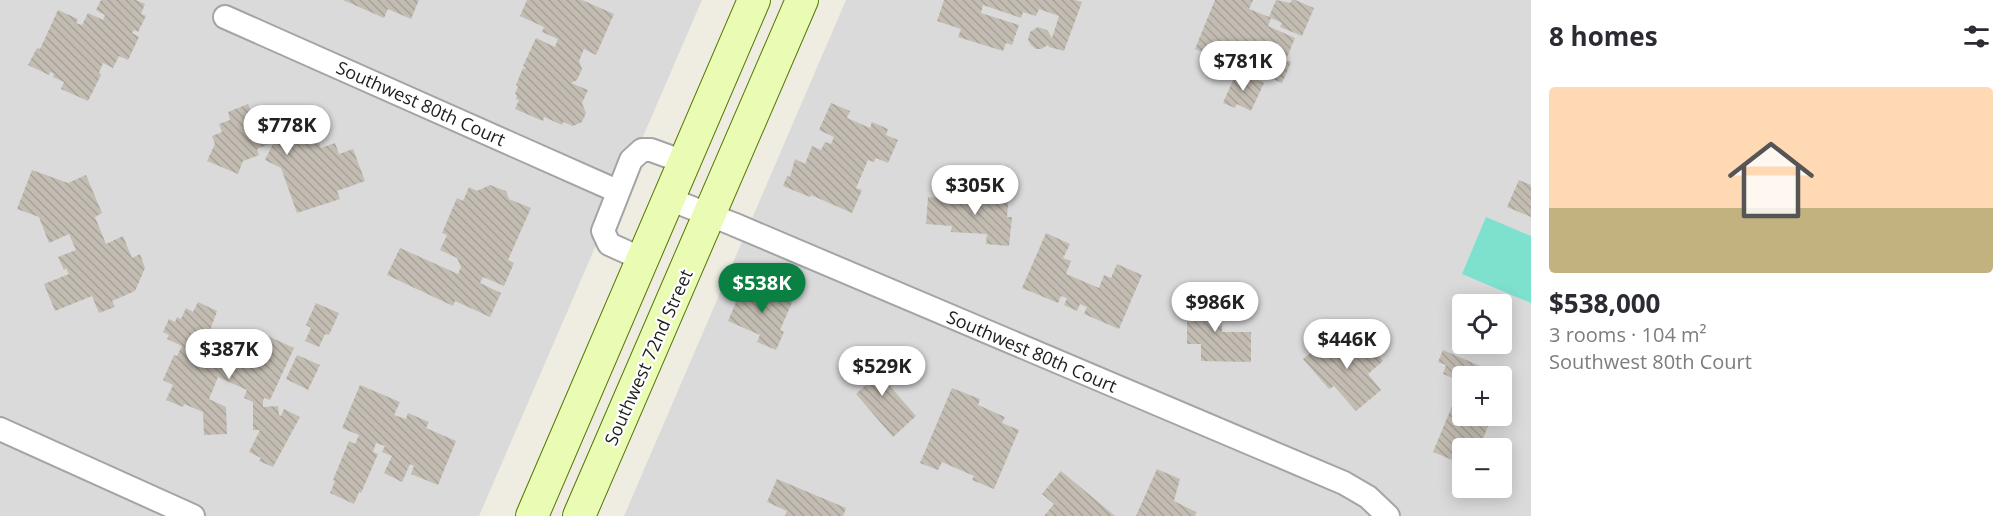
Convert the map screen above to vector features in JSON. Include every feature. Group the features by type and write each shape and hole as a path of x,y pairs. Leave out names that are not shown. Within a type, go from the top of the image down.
{"main road":[{"path":"532,516 754,0"},
{"name":"Southwest 72nd Street","path":"579,516 802,0"}],"street":[{"name":"Southwest 80th Court","path":"225,16 617,191"},
{"path":"642,260 609,244 605,237 603,231 605,223 617,191 631,160 642,150 651,150 684,162"},
{"name":"Southwest 80th Court","path":"669,199 710,214 1344,483 1368,497 1388,516"},
{"path":"0,429 193,516"}],"shaded area":[{"path":"0,0 702,0 479,516 0,516"},
{"path":"846,0 1531,0 1531,516 624,516"},
{"path":"1486,217 1531,236 1531,303 1462,274"}],"building":[{"path":"101,0 136,0 145,4 141,14 146,16 138,32 134,30 132,33 139,37 128,60 119,56 113,68 103,63 99,73 101,75 88,101 61,89 64,82 53,77 54,74 50,72 49,75 28,65 37,48 40,49 58,10 78,19 76,23 82,25 88,13 103,20 105,15 96,10"},
{"path":"343,0 419,0 411,19 388,9 384,18"},
{"path":"527,0 582,0 614,14 596,55 584,49 579,61 582,69 577,80 571,83 588,90 582,103 586,113 582,122 573,126 563,122 562,125 544,117 543,121 515,109 519,100 516,99 515,94 518,86 516,85 523,68 526,69 523,66 536,38 555,47 558,39 542,32 544,27 520,16"},
{"path":"944,0 1075,0 1082,2 1064,51 1048,45 1036,49 1028,40 1030,32 1038,27 1047,30 1052,38 1059,16 1039,9 1036,16 1023,12 1021,18 983,5 981,13 1019,25 1012,45 1006,43 1003,51 958,37 961,29 937,21"},
{"path":"1215,0 1253,0 1249,9 1269,17 1276,0 1290,3 1295,0 1314,8 1302,36 1280,27 1282,23 1271,18 1268,26 1295,38 1286,60 1291,62 1282,83 1258,73 1260,68 1230,55 1227,62 1195,49"},
{"path":"1237,71 1264,83 1251,111 1237,104 1235,108 1223,103"},
{"path":"831,103 850,111 847,118 870,128 872,122 888,129 886,135 898,140 888,163 876,158 874,162 868,160 856,188 862,190 852,213 811,195 810,197 783,186 787,176 790,177 795,159 805,164 812,146 821,150 825,142 831,144 834,137 819,130"},
{"path":"248,104 251,112 258,109 263,123 269,121 272,114 286,119 288,115 319,130 316,136 321,148 335,143 339,154 353,149 365,181 337,191 340,199 297,213 281,168 265,160 274,142 257,149 259,155 243,161 238,174 207,161 215,144 212,136 222,132 219,124 230,120 228,112"},
{"path":"32,170 68,183 86,175 102,213 95,217 106,244 123,236 132,258 140,254 145,268 135,291 112,301 115,307 99,313 92,296 55,311 44,284 69,274 66,268 64,270 58,257 76,250 69,234 49,243 39,217 17,209"},
{"path":"1519,180 1531,185 1531,217 1507,207"},
{"path":"490,185 506,191 509,199 531,208 508,260 514,263 504,286 483,277 480,283 501,293 490,317 455,301 453,306 387,275 400,248 458,274 461,267 457,258 440,250 447,235 442,233 457,198 463,201 469,187 477,191"},
{"path":"980,189 1009,191 1007,217 1012,217 1009,246 986,244 987,234 951,232 952,226 926,224 928,197 979,201"},
{"path":"1046,233 1070,244 1063,258 1071,261 1066,274 1099,288 1104,275 1111,278 1117,264 1142,275 1119,329 1084,314 1087,307 1080,304 1077,311 1064,305 1067,298 1061,296 1058,303 1022,288"},
{"path":"763,285 794,298 780,330 784,332 776,350 757,342 760,335 728,321 742,288 758,296"},
{"path":"1187,297 1218,297 1218,323 1222,323 1222,332 1251,332 1251,362 1201,361 1201,344 1187,344"},
{"path":"198,302 217,311 203,350 208,352 212,343 238,355 236,358 246,362 259,332 294,348 270,400 264,398 263,401 263,407 278,406 281,416 284,409 300,417 273,467 259,461 261,458 249,452 260,430 253,430 253,402 244,398 247,390 218,377 209,399 226,407 227,434 204,435 203,412 166,400 173,385 163,380 174,355 177,356 182,346 167,339 169,335 163,332 169,319 175,322 177,317 181,319 186,308 193,312"},
{"path":"316,303 339,313 329,335 325,334 319,347 305,341 311,328 306,325"},
{"path":"1358,333 1383,361 1368,374 1381,390 1356,411 1334,386 1329,389 1303,359 1325,341 1335,353"},
{"path":"1443,350 1480,366 1452,366 1452,378 1443,374 1446,365 1438,362"},
{"path":"870,351 881,376 916,416 893,437 856,394 866,385 854,359"},
{"path":"297,355 320,365 308,390 286,379"},
{"path":"360,385 400,402 394,415 406,419 408,413 429,422 426,428 456,441 438,485 411,474 414,466 410,464 402,482 384,473 392,456 382,452 385,446 376,443 373,452 378,454 354,504 330,493 349,441 355,444 359,435 342,428"},
{"path":"952,388 980,399 978,405 1005,417 1002,423 1019,430 994,489 972,480 974,476 942,462 938,470 920,463"},
{"path":"1452,406 1452,426 1488,426 1483,438 1452,438 1452,460 1433,452"},
{"path":"1157,469 1180,479 1174,501 1196,512 1195,516 1136,516"},
{"path":"1061,471 1115,516 1044,516 1054,504 1042,494"},
{"path":"777,479 846,508 843,516 785,516 787,511 767,502"}]}
